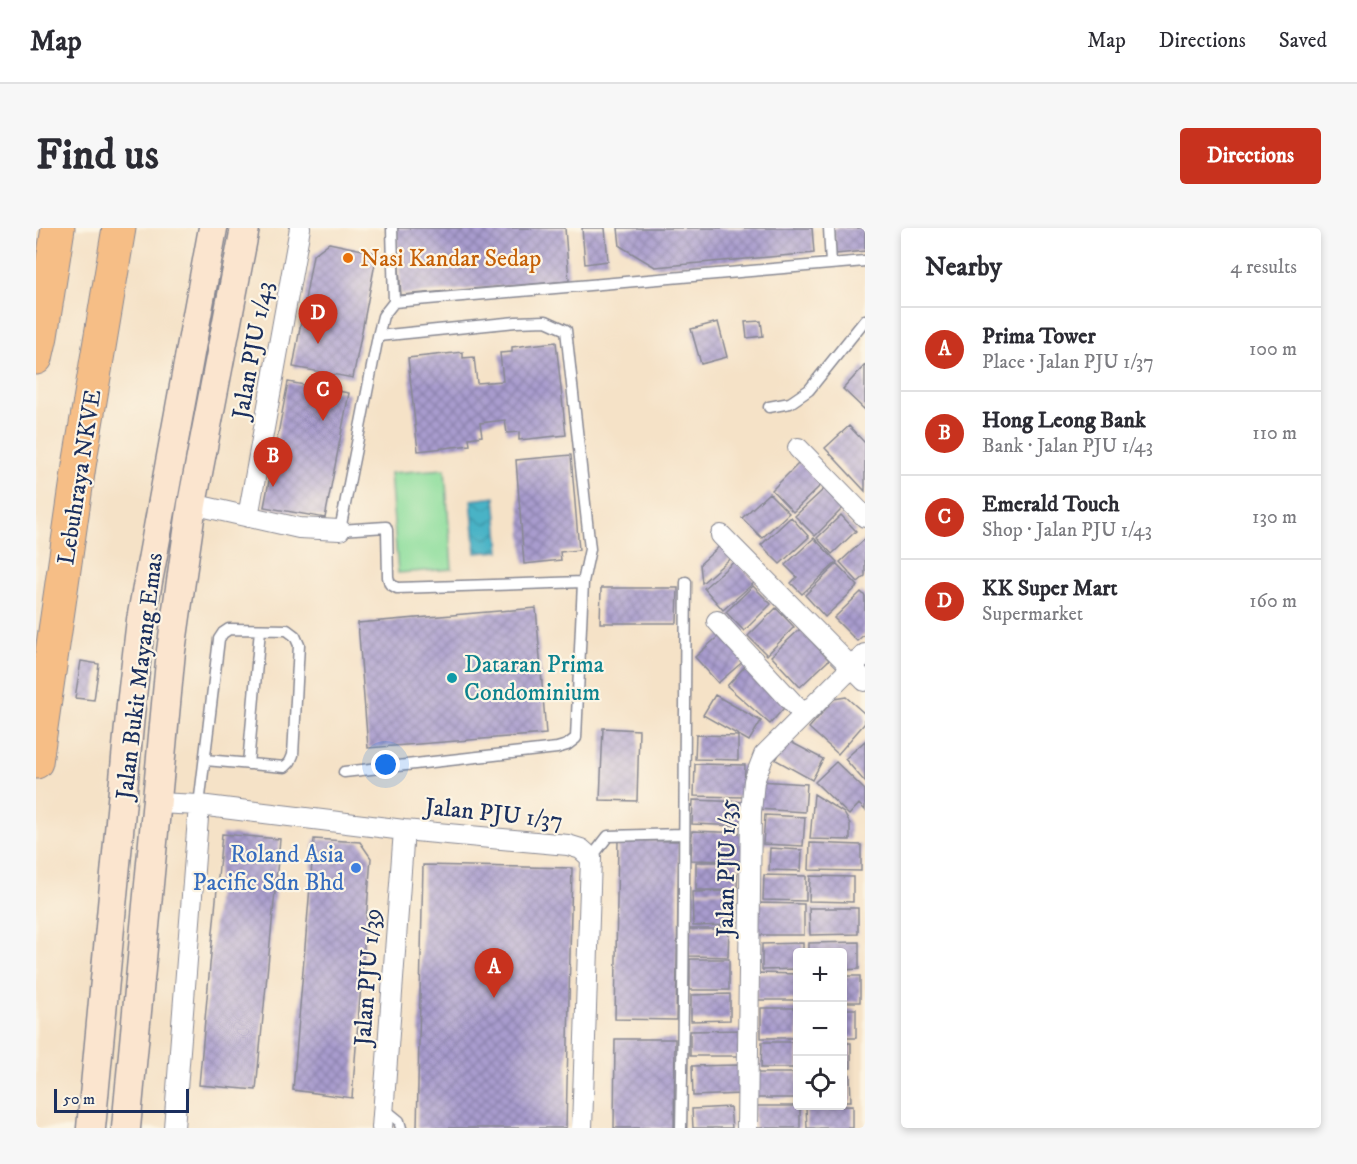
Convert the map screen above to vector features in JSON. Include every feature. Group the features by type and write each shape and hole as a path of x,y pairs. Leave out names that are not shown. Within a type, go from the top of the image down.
{"highway":[{"path":"39,347 58,228"},
{"name":"Lebuhraya NKVE","path":"36,762 79,466 119,228"},
{"path":"36,253 39,267 39,347"}],"main road":[{"name":"Jalan Bukit Mayang Emas","path":"91,1128 141,620 213,228"},
{"name":"Jalan Bukit Mayang Emas","path":"126,1128 171,651 192,504 245,228"},
{"path":"141,620 161,574 174,522 182,510 192,504 183,495 177,482 174,450"},
{"path":"119,846 124,831 133,816 146,806 157,803"}],"street":[{"name":"Jalan PJU 1/43","path":"249,517 300,228"},
{"path":"798,448 865,517"},
{"path":"192,504 299,528 340,530"},
{"path":"721,535 861,667"},
{"path":"717,621 804,715"},
{"name":"Jalan PJU 1/35","path":"747,1128 751,812 754,781 764,755 804,715 861,667"},
{"name":"Jalan PJU 1/37","path":"157,803 199,805 404,830 568,845 581,849 591,858"},
{"path":"174,1128 199,805"},
{"name":"Jalan PJU 1/39","path":"382,1128 404,830"},
{"path":"582,1128 591,858"}],"lane":[{"path":"392,228 394,302 383,316 378,336 340,530 386,527 388,577 390,584 397,588 583,582"},
{"path":"829,228 831,264"},
{"path":"394,302 865,261"},
{"path":"769,407 790,403 809,390 865,320"},
{"path":"344,772 557,748 567,745 576,738 583,582 590,549 566,330 546,321 516,321 378,336"},
{"path":"681,1128 685,956 683,834 686,582"},
{"path":"199,805 219,639 229,629 287,630 295,636 299,645 290,762 285,767 205,760"},
{"path":"248,764 260,630"},
{"path":"591,858 608,836 683,834"},
{"path":"383,1108 399,1121 401,1128"}],"green space":[{"path":"445,469 452,569 398,573 390,473"}],"water":[{"path":"495,497 500,551 476,553 471,500"}],"building":[{"path":"396,228 565,228 569,281 401,295"},
{"path":"582,228 605,228 608,261 585,264"},
{"path":"618,228 812,228 814,253 655,267 620,246"},
{"path":"833,228 865,228 865,251 836,254"},
{"path":"329,243 377,253 353,378 293,367 313,255"},
{"path":"761,321 763,336 747,338 745,322"},
{"path":"718,322 727,357 701,364 691,329"},
{"path":"556,342 566,435 519,440 519,432 507,433 505,420 480,423 482,436 469,438 470,445 418,451 408,358 463,352 463,358 474,357 477,383 503,381 500,353 512,352 512,347"},
{"path":"865,365 865,410 843,389"},
{"path":"288,382 349,393 325,518 264,507"},
{"path":"849,426 865,443 865,491 825,448"},
{"path":"571,455 579,550 560,552 561,560 524,564 516,460"},
{"path":"800,462 821,485 793,512 772,490"},
{"path":"824,489 843,508 815,536 795,516"},
{"path":"769,493 789,513 762,538 742,518"},
{"path":"841,515 856,531 832,554 817,538"},
{"path":"791,517 809,537 780,564 761,545"},
{"path":"814,538 837,562 802,594 791,583 797,577 785,565"},
{"path":"865,539 865,576 858,582 840,562"},
{"path":"722,544 733,556 702,583 700,564"},
{"path":"736,560 755,582 723,610 704,588"},
{"path":"837,564 858,586 825,617 805,595"},
{"path":"753,586 771,604 744,631 726,612"},
{"path":"601,588 678,588 677,623 600,623"},
{"path":"861,592 865,596 865,634 857,641 834,618"},
{"name":"Dataran Prima Condominium","path":"536,608 546,734 368,748 358,623"},
{"path":"776,608 794,627 767,655 748,636"},
{"path":"800,629 829,660 800,687 771,656"},
{"path":"723,632 746,659 718,683 695,657"},
{"path":"81,661 99,664 94,700 75,698"},
{"path":"747,664 789,702 770,724 727,686"},
{"path":"715,695 761,721 749,741 703,715"},
{"path":"846,697 865,714 865,723 838,754 809,728 834,699"},
{"path":"603,728 639,730 637,801 600,800"},
{"path":"696,735 738,736 738,760 695,759"},
{"path":"787,740 823,759 812,780 776,760"},
{"path":"865,741 865,782 845,759"},
{"path":"836,762 865,790 865,810 859,804 849,815 815,782"},
{"path":"695,764 745,765 744,797 694,796"},
{"path":"759,781 807,784 805,812 757,809"},
{"path":"814,794 844,813 850,824 850,840 810,839"},
{"path":"693,800 744,802 743,826 692,824"},
{"path":"765,815 805,817 803,846 763,844"},
{"path":"692,831 745,833 744,861 691,860"},
{"path":"222,834 280,839 256,1090 199,1085"},
{"path":"314,839 360,842 371,858 352,1098 293,1090"},
{"path":"618,840 679,841 676,1020 615,1019"},
{"path":"810,843 861,845 861,871 809,870"},
{"path":"770,848 802,850 801,871 769,870"},
{"path":"696,862 738,862 737,890 696,890"},
{"path":"423,865 572,868 566,1128 417,1128"},
{"path":"764,875 806,876 806,901 763,900"},
{"path":"810,876 853,877 853,902 809,901"},
{"path":"735,891 736,925 693,926 692,892"},
{"path":"758,903 804,904 804,935 757,935"},
{"path":"809,908 858,908 858,934 810,935"},
{"path":"689,929 729,929 728,957 689,956"},
{"path":"859,942 859,969 847,970 847,948 809,948 809,943"},
{"path":"803,943 803,948 793,948 793,969 762,970 762,944"},
{"path":"690,959 729,959 729,990 690,990"},
{"path":"757,973 793,974 793,1000 756,1000"},
{"path":"847,976 860,976 860,1002 847,1002"},
{"path":"730,994 730,1020 691,1021 691,995"},
{"path":"761,1008 793,1008 793,1038 761,1038"},
{"path":"847,1009 856,1009 856,1038 847,1038"},
{"path":"742,1030 742,1056 690,1056 690,1031"},
{"path":"615,1039 675,1039 674,1128 614,1128"},
{"path":"762,1042 793,1042 793,1068 761,1068"},
{"path":"847,1043 851,1043 851,1068 847,1068"},
{"path":"739,1065 740,1094 693,1096 692,1066"},
{"path":"756,1073 793,1073 793,1098 756,1098"},
{"path":"847,1075 850,1075 851,1101 847,1101"},
{"path":"754,1106 793,1106 793,1110 800,1110 800,1128 755,1128"},
{"path":"847,1106 853,1106 853,1128 807,1128 806,1110 847,1110"},
{"path":"730,1107 732,1128 693,1128 692,1109"}],"place":[{"name":"Nasi Kandar Sedap","path":"348,258"},
{"name":"KK Super Mart","path":"318,344"},
{"name":"Emerald Touch","path":"323,421"},
{"name":"Hong Leong Bank","path":"273,487"},
{"name":"Dataran Prima Condominium","path":"452,678"},
{"name":"Roland Asia Pacific Sdn Bhd","path":"356,868"},
{"name":"Prima Tower","path":"494,998"}]}
